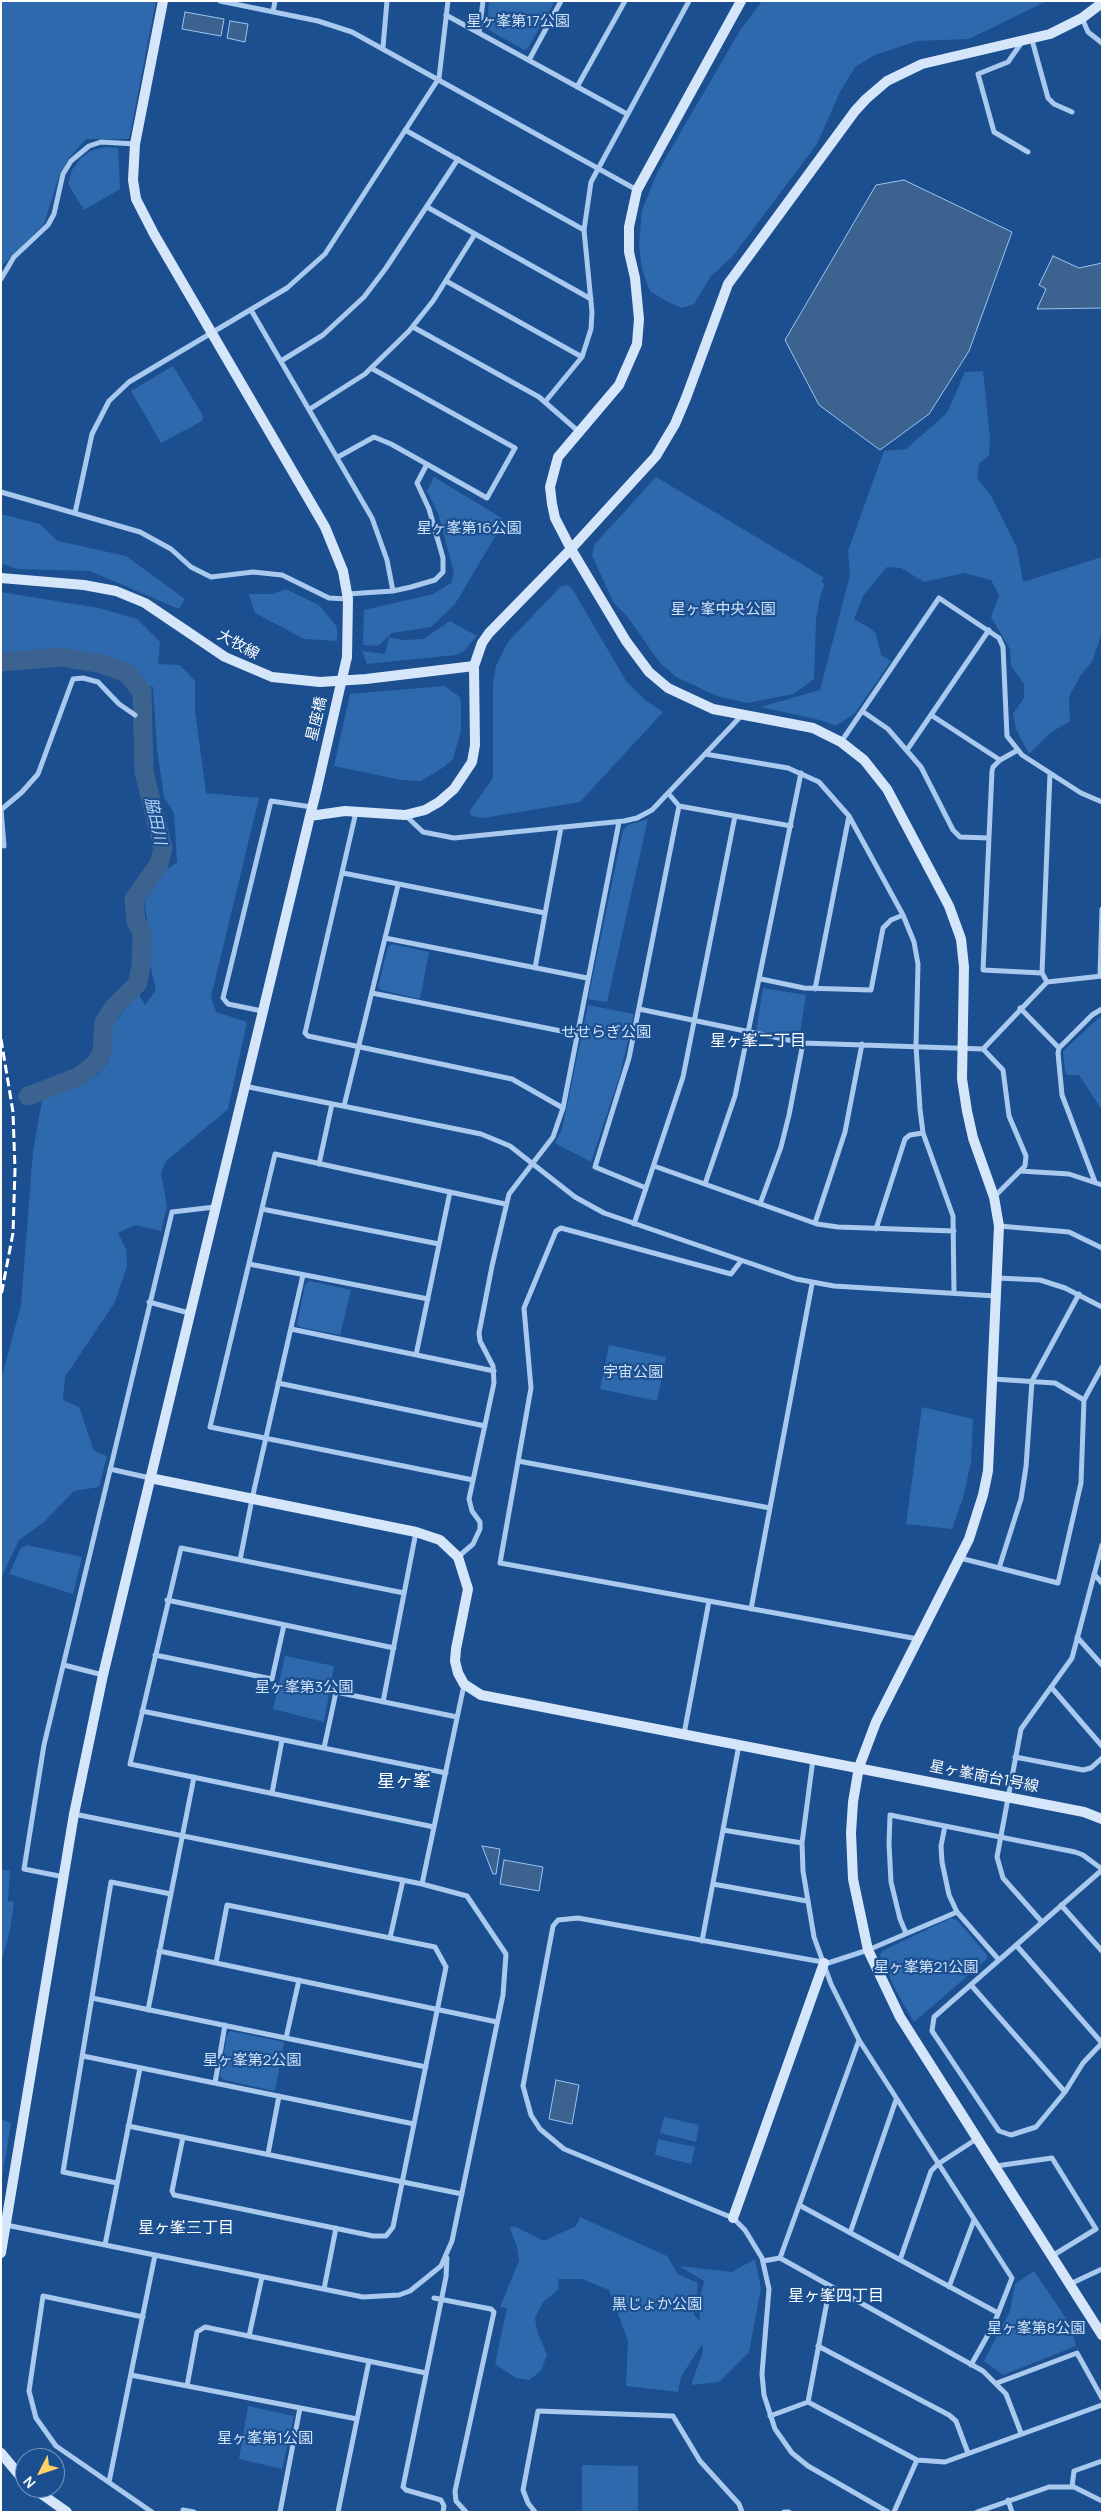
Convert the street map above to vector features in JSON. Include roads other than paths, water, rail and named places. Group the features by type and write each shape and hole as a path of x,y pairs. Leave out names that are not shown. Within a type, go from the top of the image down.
{"street":[{"name":"星座橋","path":"1,2253 74,1814 103,1675 347,657 347,596 342,571 325,527 136,199 133,180 135,144 163,1"},
{"path":"220,1 332,25 383,47 637,190"},
{"path":"273,12 275,1"},
{"path":"383,47 387,1"},
{"path":"75,513 92,434 109,401 129,382 288,288 325,254 439,78 448,1"},
{"path":"479,33 483,1"},
{"path":"528,60 561,1"},
{"path":"577,87 625,1"},
{"path":"545,402 582,357 591,329 591,298 584,230 587,197 597,168 689,1"},
{"path":"741,1 637,190 629,227 629,252 639,311 637,344 619,385 578,431 558,457 550,487 555,518 571,549 626,641 649,672 684,697 713,709 813,728 841,742 864,760 887,789 949,906 963,951 962,1079 973,1138 994,1197 999,1226 988,1471 976,1518 960,1558 876,1722 859,1767 852,1825 853,1879 868,1950 900,2017 1102,2335"},
{"path":"262,1011 228,1004 223,998 271,801 311,812 406,815 425,810 439,802 454,789 472,762 476,719 474,666 482,642 656,456 675,424 686,398 728,284 855,111 887,81 922,64 1027,41 1050,34 1082,18 1102,3"},
{"path":"446,15 627,114"},
{"path":"1082,18 1088,32 1102,43"},
{"path":"1027,41 1048,98 1054,104 1072,112"},
{"path":"1027,41 1008,62 978,74 994,132 1028,152"},
{"path":"405,130 584,230"},
{"path":"1,279 14,257 48,225 54,214 63,174 71,161 89,146 101,142 135,144"},
{"path":"281,361 323,336 351,311 386,268 458,159"},
{"path":"427,206 591,298"},
{"path":"310,409 340,391 371,368 413,327 446,281 475,234"},
{"path":"446,281 582,357"},
{"path":"251,310 360,495 377,530 387,560 393,591"},
{"path":"413,327 545,402 578,431"},
{"path":"338,457 374,437 487,498 515,448 371,368"},
{"path":"1,492 124,526 158,540 191,567 211,577 253,572 282,575 329,598 393,591 435,580 445,568 429,509 417,483 427,464"},
{"name":"大牧線","path":"1,578 84,585 116,591 145,603 225,657 272,677 320,682 366,679 474,666"},
{"path":"841,742 939,598 999,638 1003,647 1008,736 1018,750 1022,755 1081,793 1102,802"},
{"path":"907,750 989,630"},
{"path":"4,846 2,809 22,792 38,774 73,679 83,678 98,682 119,704 135,715"},
{"path":"862,711 888,729 921,767 953,830 960,837 989,838"},
{"path":"406,815 422,832 454,838 619,822 643,816 668,793 743,715"},
{"path":"931,715 1000,760"},
{"path":"1018,750 992,767 983,970 1042,973"},
{"path":"705,754 788,768 801,773 828,790 849,816 903,915 914,942 918,964 917,1089 924,1133 953,1216 954,1293"},
{"path":"705,1184 735,1096 761,979 801,773"},
{"path":"1047,982 1042,973 1050,773"},
{"path":"668,793 679,806 790,826"},
{"path":"646,1188 594,1167 623,1081 679,806"},
{"path":"356,812 305,1033 308,1036 512,1079 563,1108"},
{"path":"634,1224 682,1077 735,816"},
{"path":"815,989 849,816"},
{"path":"458,1557 479,1536 480,1522 470,1505 494,1371 480,1341 479,1332 505,1204 513,1187 553,1137 563,1108 619,822"},
{"path":"535,968 561,827"},
{"path":"343,873 545,913"},
{"path":"344,1106 398,885"},
{"path":"983,1049 1020,1008 1047,982 1101,976 1102,910"},
{"path":"761,979 815,989 871,990 883,928 891,920 903,915"},
{"path":"385,938 587,978"},
{"path":"372,993 576,1034"},
{"path":"1020,1008 1059,1048 1062,1095 1095,1182"},
{"path":"639,1009 802,1043 983,1049 1003,1070 1008,1116 1026,1156 1025,1166 994,1197"},
{"path":"1059,1048 1092,1015 1102,1009"},
{"path":"760,1204 781,1147 789,1116 802,1043"},
{"path":"815,1223 845,1132 862,1044"},
{"path":"244,1086 481,1134 510,1146 587,1205 634,1224 812,1284 997,1296"},
{"path":"319,1164 332,1104"},
{"path":"876,1228 906,1139 910,1135 924,1133"},
{"path":"473,1480 210,1427 275,1154 505,1204"},
{"path":"654,1166 815,1223 838,1227 954,1231"},
{"path":"1020,1171 1069,1174 1102,1185"},
{"path":"416,1355 450,1192"},
{"path":"64,1877 24,1869 44,1745 172,1212 216,1207"},
{"path":"262,1209 439,1244"},
{"path":"999,1226 1069,1232 1102,1248"},
{"path":"741,1261 731,1274 561,1228 556,1231 524,1308 531,1388 500,1563 918,1639"},
{"path":"249,1264 428,1299"},
{"path":"240,1560 303,1275"},
{"path":"997,1278 1040,1280 1079,1294 1102,1306"},
{"path":"751,1609 812,1284"},
{"path":"999,1568 1022,1498 1032,1381 1079,1294"},
{"path":"149,1302 190,1313"},
{"path":"291,1329 494,1371"},
{"path":"960,1558 1058,1583 1081,1483 1084,1400 1102,1367"},
{"path":"993,1379 1055,1383 1084,1400"},
{"path":"278,1384 484,1426"},
{"path":"518,1461 770,1508"},
{"path":"110,1469 416,1532 440,1540 458,1557 468,1589 455,1661 464,1684 422,1884"},
{"path":"383,1702 416,1532"},
{"path":"1042,1922 1003,1878 997,1857 1020,1729 1072,1658 1102,1545"},
{"path":"404,1593 181,1548 167,1600 130,1764 434,1827"},
{"path":"1094,1574 1102,1583"},
{"path":"167,1600 394,1648"},
{"path":"684,1734 709,1601"},
{"path":"155,1655 272,1679 284,1625"},
{"path":"1077,1637 1102,1665"},
{"path":"64,1664 103,1675"},
{"name":"星ヶ峯南台1号線","path":"464,1684 481,1695 859,1767 1084,1812 1102,1819"},
{"path":"1051,1687 1102,1746"},
{"path":"324,1748 336,1692 457,1717"},
{"path":"142,1711 446,1773"},
{"path":"272,1793 282,1740"},
{"path":"702,1940 739,1745"},
{"path":"1016,1757 1083,1770 1091,1768 1102,1758"},
{"path":"813,1759 802,1843 803,1871 814,1937 841,2008 858,2040 1012,2278 998,2313 971,2364"},
{"path":"148,2010 194,1777"},
{"path":"74,1814 403,1880 466,1896 506,1954 503,1995 462,2194 447,2255 441,2299 403,2487 406,2490 441,2500 444,2506 443,2512"},
{"path":"906,1934 891,1882 890,1815 1075,1852 1084,1855 1102,1870 1061,1905 934,2017 932,2031 999,2131 1011,2135 1036,2127 1065,2092 1083,2063 1102,2043 1016,1945"},
{"path":"945,1826 941,1846 942,1862 949,1894 956,1912 999,1960"},
{"path":"723,1830 802,1843"},
{"path":"390,1938 403,1880"},
{"path":"117,2182 63,2172 111,1882 171,1894"},
{"path":"713,1884 807,1901"},
{"path":"183,2137 172,2191 174,2195 374,2236 386,2236 393,2227 446,1966 435,1947 227,1905 216,1963"},
{"path":"1061,1905 1102,1951"},
{"path":"888,2512 808,2466 792,2453 781,2440 770,2416 764,2395 762,2374 769,2289 763,2261 753,2241 733,2218 564,2149 540,2129 531,2115 523,2086 553,1926 558,1920 578,1918 824,1963 868,1950 956,1912"},
{"path":"159,1951 497,2022"},
{"path":"733,2218 824,1963"},
{"path":"286,2038 299,1980"},
{"path":"970,1985 1065,2092"},
{"path":"92,1998 426,2067"},
{"path":"215,2083 225,2026"},
{"path":"780,2258 858,2040"},
{"path":"83,2056 414,2124"},
{"path":"104,2245 140,2068"},
{"path":"268,2154 279,2096"},
{"path":"850,2233 896,2100"},
{"path":"128,2126 462,2194"},
{"path":"900,2260 931,2171 938,2164 978,2138"},
{"path":"996,2166 1052,2158 1096,2229 1052,2256"},
{"path":"799,2205 998,2313"},
{"path":"949,2287 974,2220"},
{"path":"6,2225 363,2297 399,2296 422,2284 441,2266 447,2255"},
{"path":"324,2289 336,2228"},
{"path":"108,2482 155,2255"},
{"path":"763,2261 780,2258 971,2364 997,2383 1010,2402 1021,2433"},
{"path":"1070,2285 1102,2269"},
{"path":"249,2336 262,2277"},
{"path":"808,2402 830,2286"},
{"path":"143,2317 42,2296 29,2380 31,2404 40,2425 56,2446 152,2512"},
{"path":"434,2298 491,2308 494,2312 455,2492 456,2501 466,2512"},
{"path":"187,2386 197,2332 205,2327 426,2373"},
{"path":"818,2346 949,2415 956,2421 968,2453"},
{"path":"997,2383 1077,2352 1102,2398"},
{"path":"338,2512 369,2361"},
{"path":"131,2375 357,2419"},
{"path":"770,2416 808,2402 917,2460 945,2462 1102,2405"},
{"path":"280,2512 300,2408"},
{"path":"535,2512 528,2503 524,2490 538,2411 673,2416 700,2461 739,2504 742,2512"},
{"path":"1,2454 15,2470"},
{"path":"894,2512 917,2460"},
{"path":"1072,2487 1074,2471 1102,2461"},
{"path":"977,2512 1049,2487 1072,2487 1088,2492 1102,2501"},
{"path":"47,2498 67,2512"},
{"path":"1008,2500 1012,2512"},
{"path":"183,2512 183,2510 194,2512"},
{"path":"784,2512 789,2512"}],"waterway":[{"name":"脇田川","path":"1,662 61,657 102,664 127,673 142,692 144,772 163,848 159,864 134,899 136,922 142,932 141,965 138,983 114,1007 104,1022 102,1052 95,1064 80,1076 28,1096"}],"railway":[{"path":"1,1039 13,1112 15,1170 13,1233 1,1296"}],"district":[{"name":"星ヶ峯二丁目","path":"758,1042"},
{"name":"星ヶ峯","path":"404,1782"},
{"name":"星ヶ峯三丁目","path":"186,2229"},
{"name":"星ヶ峯四丁目","path":"836,2297"}],"park label":[{"name":"星ヶ峯第17公園","path":"518,22"},
{"name":"星ヶ峯第16公園","path":"469,529"},
{"name":"星ヶ峯中央公園","path":"723,610"},
{"name":"せせらぎ公園","path":"606,1033"},
{"name":"宇宙公園","path":"633,1373"},
{"name":"星ヶ峯第3公園","path":"304,1688"},
{"name":"星ヶ峯第21公園","path":"926,1968"},
{"name":"星ヶ峯第2公園","path":"252,2061"},
{"name":"黒じょか公園","path":"657,2305"},
{"name":"星ヶ峯第8公園","path":"1036,2329"},
{"name":"星ヶ峯第1公園","path":"265,2439"}]}
